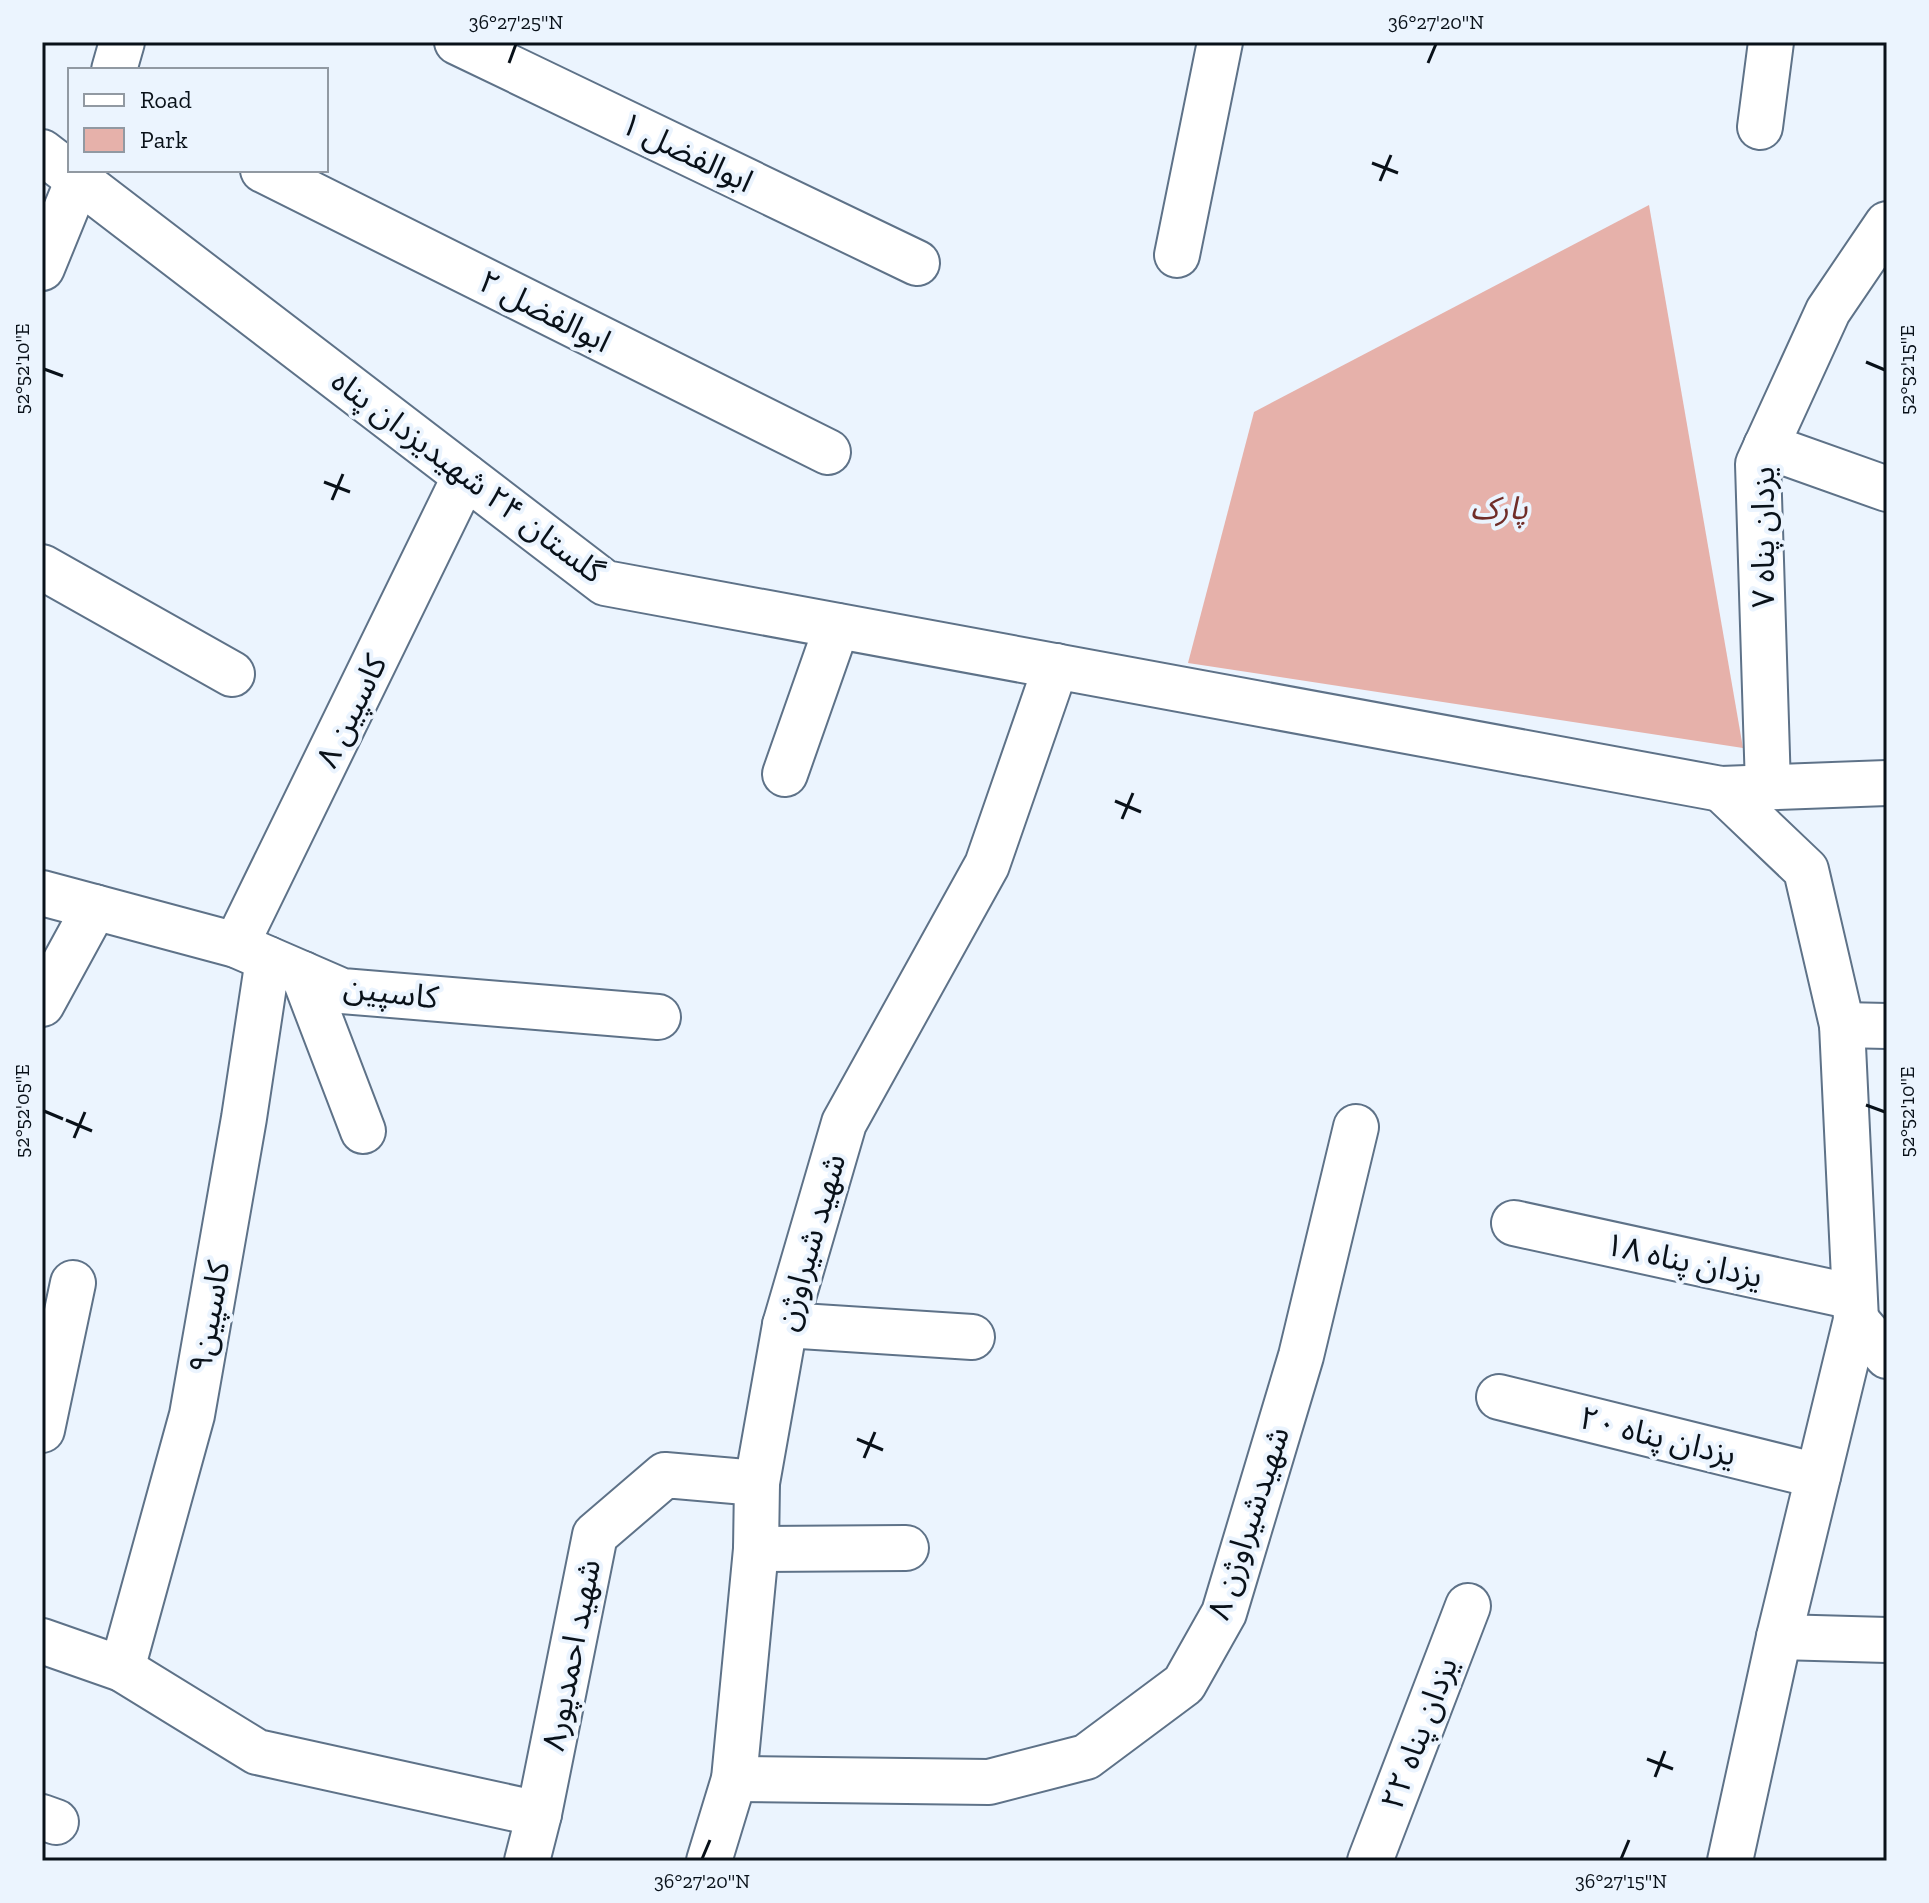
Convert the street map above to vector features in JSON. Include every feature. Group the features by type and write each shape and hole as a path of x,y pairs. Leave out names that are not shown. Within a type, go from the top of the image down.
{"street":[{"path":"115,68 122,42"},
{"name":"ابوالفضل ۱","path":"457,42 917,263"},
{"path":"1177,255 1220,42"},
{"path":"1760,127 1771,42"},
{"name":"گلستان ۲۴ شهیدیزدان پناه","path":"42,152 68,167"},
{"name":"ابوالفضل ۲","path":"267,172 828,452"},
{"path":"42,268 81,175"},
{"name":"گلستان ۲۴ شهیدیزدان پناه","path":"81,175 605,583 1721,789 1887,783"},
{"name":"یزدان پناه ۷","path":"1768,787 1758,464 1828,311 1887,224"},
{"path":"1766,446 1887,489"},
{"name":"کاسپین ۸","path":"269,959 465,476"},
{"path":"42,567 232,674"},
{"path":"785,774 837,626"},
{"name":"شهید شیراوژن","path":"709,1861 734,1779 756,1549 757,1483 785,1325 844,1123 987,865 1056,666"},
{"path":"1721,789 1806,870 1842,1025 1855,1309 1730,1861"},
{"name":"کاسپین","path":"42,893 269,959 342,991 658,1017"},
{"path":"42,1004 95,907"},
{"path":"269,959 363,1131"},
{"name":"کاسپین۹","path":"122,1669 192,1415 269,959"},
{"path":"1842,1025 1887,1026"},
{"name":"شهیدشیراوژن ۸","path":"734,1779 989,1782 1086,1757 1184,1684 1224,1613 1301,1356 1356,1127"},
{"name":"یزدان پناه ۱۸","path":"1514,1223 1855,1309"},
{"path":"42,1430 73,1283"},
{"path":"1855,1309 1887,1356"},
{"path":"785,1325 972,1337"},
{"name":"یزدان پناه ۲۰","path":"1499,1397 1818,1476"},
{"name":"شهید احمدپور۸","path":"527,1861 595,1535 665,1475 757,1483"},
{"path":"756,1549 906,1548"},
{"name":"یزدان پناه ۲۲","path":"1370,1861 1468,1606"},
{"path":"1779,1637 1887,1640"},
{"path":"42,1641 122,1669 257,1752 539,1814"}],"green space":[{"name":"پارک","path":"1649,205 1743,748 1188,663 1254,412"}]}
